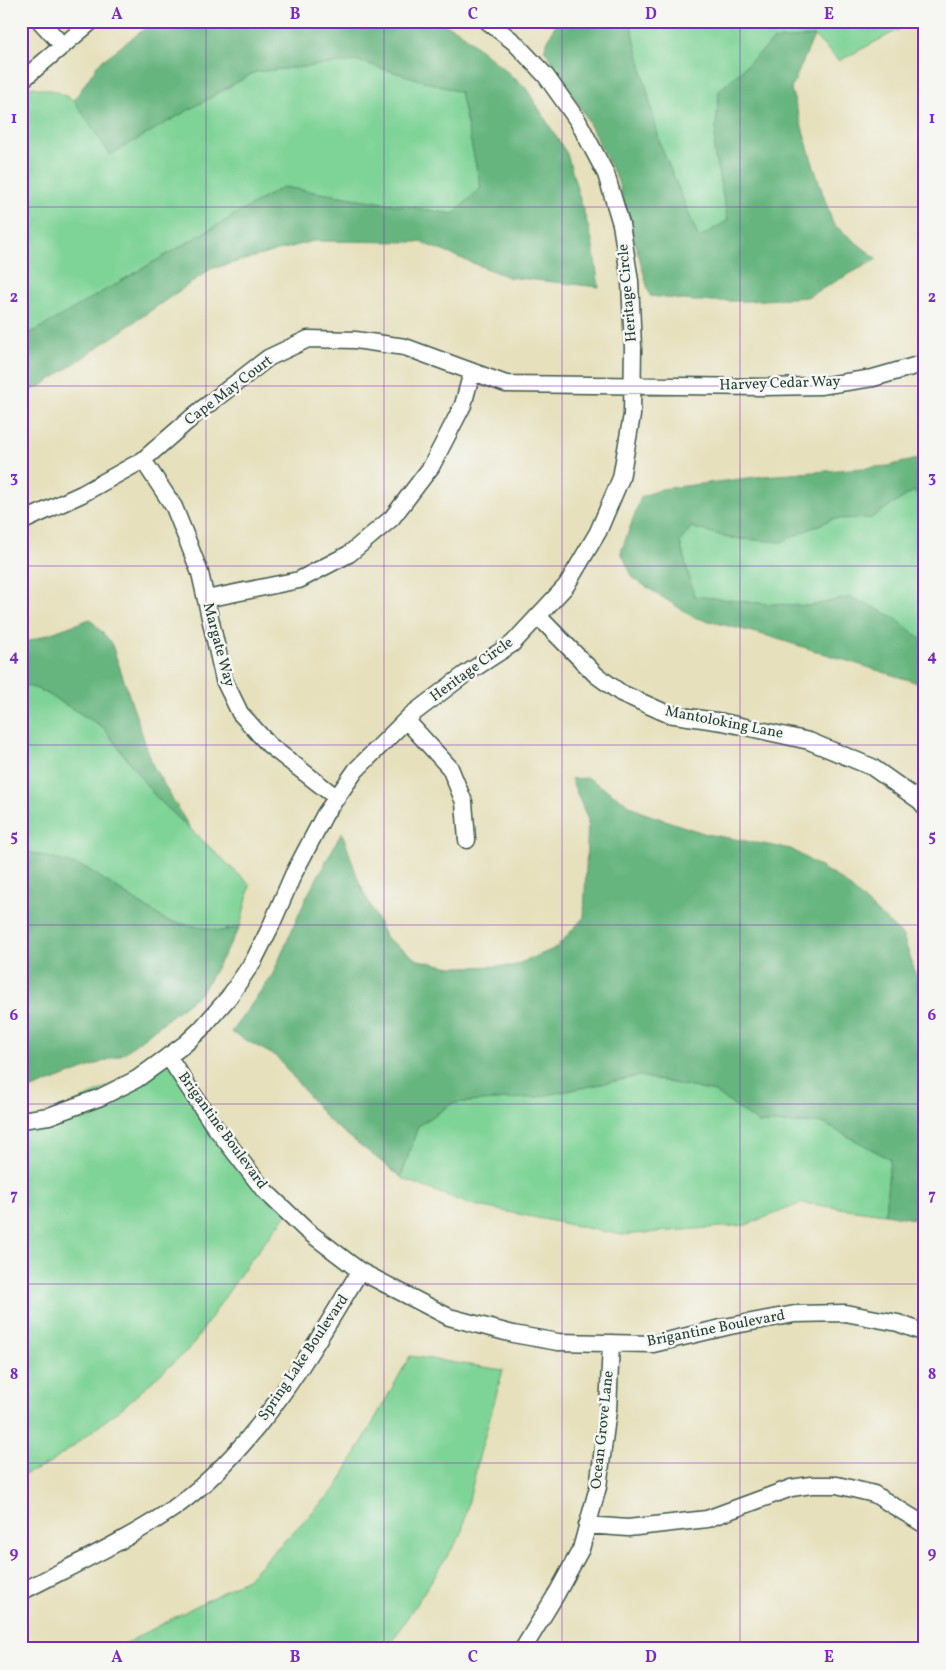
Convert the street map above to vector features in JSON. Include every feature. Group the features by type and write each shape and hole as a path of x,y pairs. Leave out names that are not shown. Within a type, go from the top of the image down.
{"street":[{"path":"40,21 63,46"},
{"path":"21,80 92,21"},
{"name":"Heritage Circle","path":"21,1120 49,1116 102,1097 136,1079 185,1044 202,1028 229,997 254,960 293,875 325,814 356,770 406,720 464,675 512,644 566,586 598,532 621,478 632,414 633,347 630,281 621,224 606,174 578,121 546,76 514,42 487,21"},
{"name":"Cape May Court","path":"21,522 82,494 143,460 197,413 268,358 308,339 356,340 405,347 506,384 632,385"},
{"name":"Harvey Cedar Way","path":"632,385 820,386 873,378 925,363"},
{"path":"206,599 299,580 349,554 392,518 431,466 463,405 472,372"},
{"name":"Margate Way","path":"143,460 174,507 200,573 224,680 240,713 269,745 336,798"},
{"name":"Mantoloking Lane","path":"538,616 596,675 621,693 668,714 723,722 809,741 872,766 920,801 925,807"},
{"path":"406,720 450,768 464,802 467,840"},
{"name":"Brigantine Boulevard","path":"168,1056 212,1123 263,1189 306,1230 360,1271 449,1317 513,1334 558,1342 653,1344 730,1326 795,1314 845,1313 898,1323 925,1333"},
{"name":"Spring Lake Boulevard","path":"21,1592 135,1534 175,1506 209,1478 255,1431 294,1378 360,1271"},
{"name":"Ocean Grove Lane","path":"523,1649 581,1549 588,1525 599,1478 608,1410 611,1343"},
{"path":"588,1525 628,1528 707,1519 791,1488 811,1485 837,1485 874,1494 925,1525"}],"green space":[{"path":"155,21 436,21 459,31 526,88 567,154 592,240 599,287 508,277 420,242 313,241 211,269 43,385 21,395 21,336 35,331 283,187 453,214 481,188 460,92 358,61 255,72 110,155 74,100 99,63"},
{"path":"557,21 630,21 660,144 699,238 728,220 714,152 719,91 774,40 814,36 791,89 833,224 877,259 807,297 749,301 693,301 650,296 618,181 584,113 544,49"},
{"path":"630,21 915,21 839,61 814,36 774,40 719,91 714,152 728,221 699,239 660,144"},
{"path":"358,61 460,92 481,188 453,214 283,187 35,331 21,336 21,85 55,91 74,100 111,154 255,72"},
{"path":"925,457 925,500 914,491 871,518 832,519 781,542 731,538 691,527 680,542 694,596 756,603 809,606 851,597 892,616 925,642 925,664 918,683 768,636 693,617 633,578 621,552 641,497 661,489 764,476 888,466"},
{"path":"914,491 925,500 925,642 892,616 851,597 809,606 756,603 694,596 680,542 691,527 731,538 781,542 832,519 871,518"},
{"path":"90,619 111,642 153,766 191,830 154,795 103,727 41,690 21,684 21,644"},
{"path":"21,684 41,690 103,727 154,795 250,885 240,927 220,931 167,921 86,868 21,850"},
{"path":"588,778 641,812 706,834 791,849 843,881 903,936 925,1002 925,1221 885,1214 890,1159 823,1123 758,1123 715,1092 640,1076 537,1097 453,1103 418,1126 401,1177 328,1120 277,1057 231,1032 271,978 306,898 342,832 359,882 386,938 418,960 451,967 513,966 556,948 584,917 588,820 571,779"},
{"path":"21,850 86,868 167,921 220,931 240,927 202,992 123,1054 21,1093"},
{"path":"168,1056 288,1213 246,1266 191,1347 122,1408 51,1463 21,1476 21,1120 49,1116"},
{"path":"640,1076 715,1092 758,1123 823,1123 890,1159 885,1214 802,1203 746,1225 621,1235 469,1204 401,1178 418,1126 453,1103 537,1097"},
{"path":"410,1356 503,1370 479,1457 461,1535 387,1649 115,1649 247,1579 337,1487"}]}
